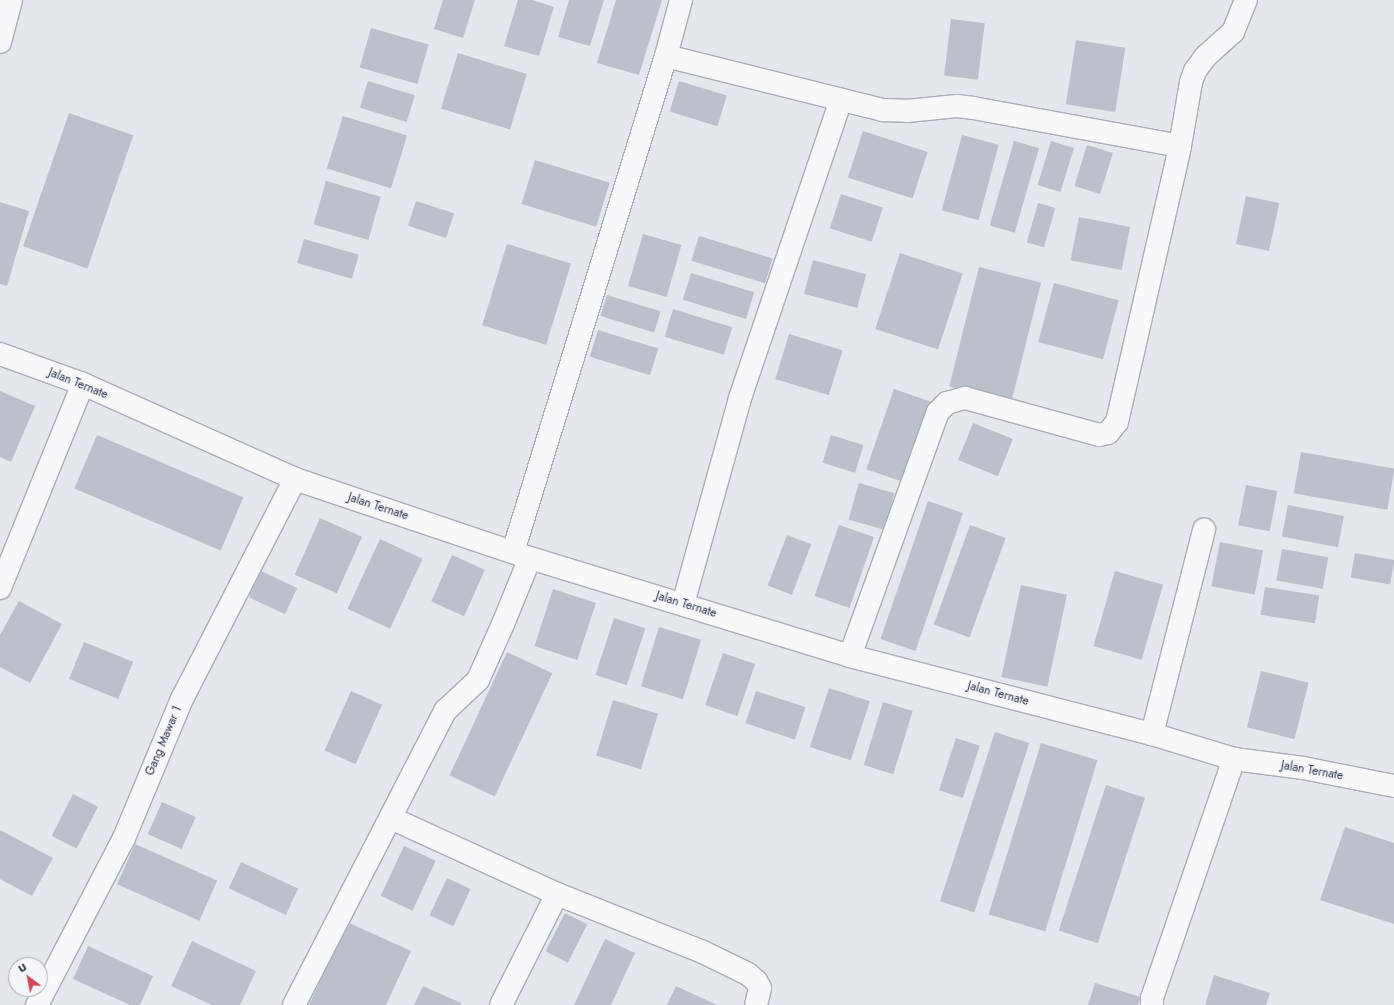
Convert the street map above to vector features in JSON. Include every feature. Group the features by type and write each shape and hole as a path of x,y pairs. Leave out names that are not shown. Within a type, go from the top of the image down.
{"street":[{"path":"0,42 11,0"},
{"path":"294,1005 445,710 478,680 503,624 666,56 680,0"},
{"path":"850,656 938,412 947,403 965,398 1099,435 1108,433 1117,422 1180,146 1191,82 1195,71 1204,57 1232,32 1246,0"},
{"path":"666,56 842,100 896,111 957,106 1180,146"},
{"path":"683,604 740,398 842,100"},
{"name":"Jalan Ternate","path":"0,354 83,384 294,479 522,555 850,656 1152,734 1234,759 1303,768 1394,786"},
{"path":"0,588 83,384"},
{"name":"Gang Mawar 1","path":"36,1005 124,838 182,699 294,479"},
{"path":"1152,734 1204,530"},
{"path":"1152,1005 1152,998 1234,759"},
{"path":"391,818 557,894 703,952 748,974 756,981 760,988 756,1005"},
{"path":"501,1005 557,894"}],"building":[{"path":"443,0 475,0 463,38 434,29"},
{"path":"518,0 532,0 554,7 539,56 504,46"},
{"path":"569,0 604,0 590,46 558,37"},
{"path":"616,0 662,0 639,75 597,63"},
{"path":"951,19 985,23 978,80 944,76"},
{"path":"371,28 429,45 417,84 360,67"},
{"path":"1076,40 1125,48 1115,112 1066,104"},
{"path":"458,53 527,74 510,130 441,108"},
{"path":"368,81 415,95 407,122 360,108"},
{"path":"679,81 727,96 717,126 670,112"},
{"path":"69,113 133,135 87,268 23,246"},
{"path":"343,116 407,136 391,188 327,169"},
{"path":"863,131 928,152 913,199 848,178"},
{"path":"962,135 999,145 979,220 942,210"},
{"path":"1014,141 1039,148 1015,233 990,226"},
{"path":"1051,141 1074,148 1061,192 1038,185"},
{"path":"1087,145 1113,153 1100,194 1074,186"},
{"path":"535,160 610,183 596,227 522,204"},
{"path":"326,181 381,197 368,240 314,224"},
{"path":"841,194 883,208 872,242 830,228"},
{"path":"1246,196 1279,203 1269,251 1236,244"},
{"path":"416,201 454,213 446,238 408,226"},
{"path":"0,202 29,211 7,286 0,284"},
{"path":"1038,203 1055,208 1044,247 1027,242"},
{"path":"1079,217 1130,227 1122,270 1071,260"},
{"path":"643,234 681,245 667,297 628,286"},
{"path":"699,236 773,259 765,283 691,261"},
{"path":"304,239 359,255 352,279 297,263"},
{"path":"507,244 571,264 546,345 482,325"},
{"path":"900,253 963,273 938,349 875,329"},
{"path":"813,260 866,274 857,308 804,294"},
{"path":"979,267 1041,282 1011,402 949,386"},
{"path":"691,273 754,292 746,319 683,300"},
{"path":"1054,283 1119,300 1103,359 1038,342"},
{"path":"607,295 661,311 654,332 601,316"},
{"path":"673,309 732,327 724,355 665,337"},
{"path":"598,330 658,348 650,375 590,357"},
{"path":"789,334 843,350 829,395 775,379"},
{"path":"894,389 931,402 903,482 866,469"},
{"path":"0,391 35,406 11,462 0,457"},
{"path":"973,423 1013,439 998,476 958,460"},
{"path":"97,435 243,497 221,551 74,488"},
{"path":"831,435 864,445 855,473 823,463"},
{"path":"1301,452 1394,468 1387,510 1294,493"},
{"path":"859,483 895,493 884,530 849,520"},
{"path":"1246,485 1277,491 1270,531 1238,525"},
{"path":"928,501 963,513 915,651 880,639"},
{"path":"1288,505 1344,516 1338,547 1282,536"},
{"path":"320,518 362,537 337,593 295,575"},
{"path":"839,525 874,537 850,608 815,596"},
{"path":"970,525 1006,538 969,638 934,625"},
{"path":"787,535 811,544 792,595 768,585"},
{"path":"380,539 423,559 390,629 347,609"},
{"path":"1220,542 1263,550 1255,595 1211,586"},
{"path":"1282,549 1328,557 1323,589 1276,581"},
{"path":"1355,553 1394,560 1390,585 1351,578"},
{"path":"452,555 485,570 464,616 431,602"},
{"path":"261,571 297,588 285,614 249,597"},
{"path":"1115,571 1163,585 1142,660 1094,646"},
{"path":"1021,585 1067,595 1047,687 1001,677"},
{"path":"1265,587 1319,596 1315,623 1261,615"},
{"path":"553,589 596,603 577,660 534,646"},
{"path":"19,601 62,624 30,683 0,667 0,635"},
{"path":"614,618 645,628 627,685 595,675"},
{"path":"659,627 701,640 683,699 641,686"},
{"path":"84,642 133,662 118,699 69,679"},
{"path":"507,652 552,673 495,796 450,775"},
{"path":"723,653 755,664 737,716 705,705"},
{"path":"1261,671 1309,683 1295,739 1247,727"},
{"path":"829,688 870,701 851,760 810,747"},
{"path":"351,691 382,705 356,764 325,750"},
{"path":"756,691 805,707 795,739 745,723"},
{"path":"613,700 658,714 641,769 596,755"},
{"path":"883,702 913,711 893,774 864,765"},
{"path":"995,732 1029,743 974,912 940,901"},
{"path":"956,738 980,746 963,798 939,790"},
{"path":"1041,743 1097,760 1045,931 989,914"},
{"path":"1106,785 1145,798 1098,943 1059,931"},
{"path":"73,794 98,807 77,849 52,836"},
{"path":"162,802 196,817 182,849 148,834"},
{"path":"1345,827 1394,843 1394,924 1320,900"},
{"path":"0,830 53,858 32,896 0,879"},
{"path":"135,844 217,881 199,921 117,884"},
{"path":"404,846 436,861 412,911 381,896"},
{"path":"241,862 298,889 286,915 229,888"},
{"path":"447,878 471,889 453,926 430,915"},
{"path":"565,913 587,924 568,963 545,951"},
{"path":"347,922 411,951 386,1005 309,1005"},
{"path":"605,939 635,953 611,1005 574,1005"},
{"path":"192,941 256,971 240,1005 212,1005 171,986"},
{"path":"88,946 153,976 140,1005 130,1005 73,979"},
{"path":"1214,975 1270,993 1266,1005 1205,1005"},
{"path":"1095,983 1141,997 1138,1005 1088,1005"},
{"path":"423,986 461,1003 460,1005 414,1005"},
{"path":"676,986 717,1005 667,1005"}]}
